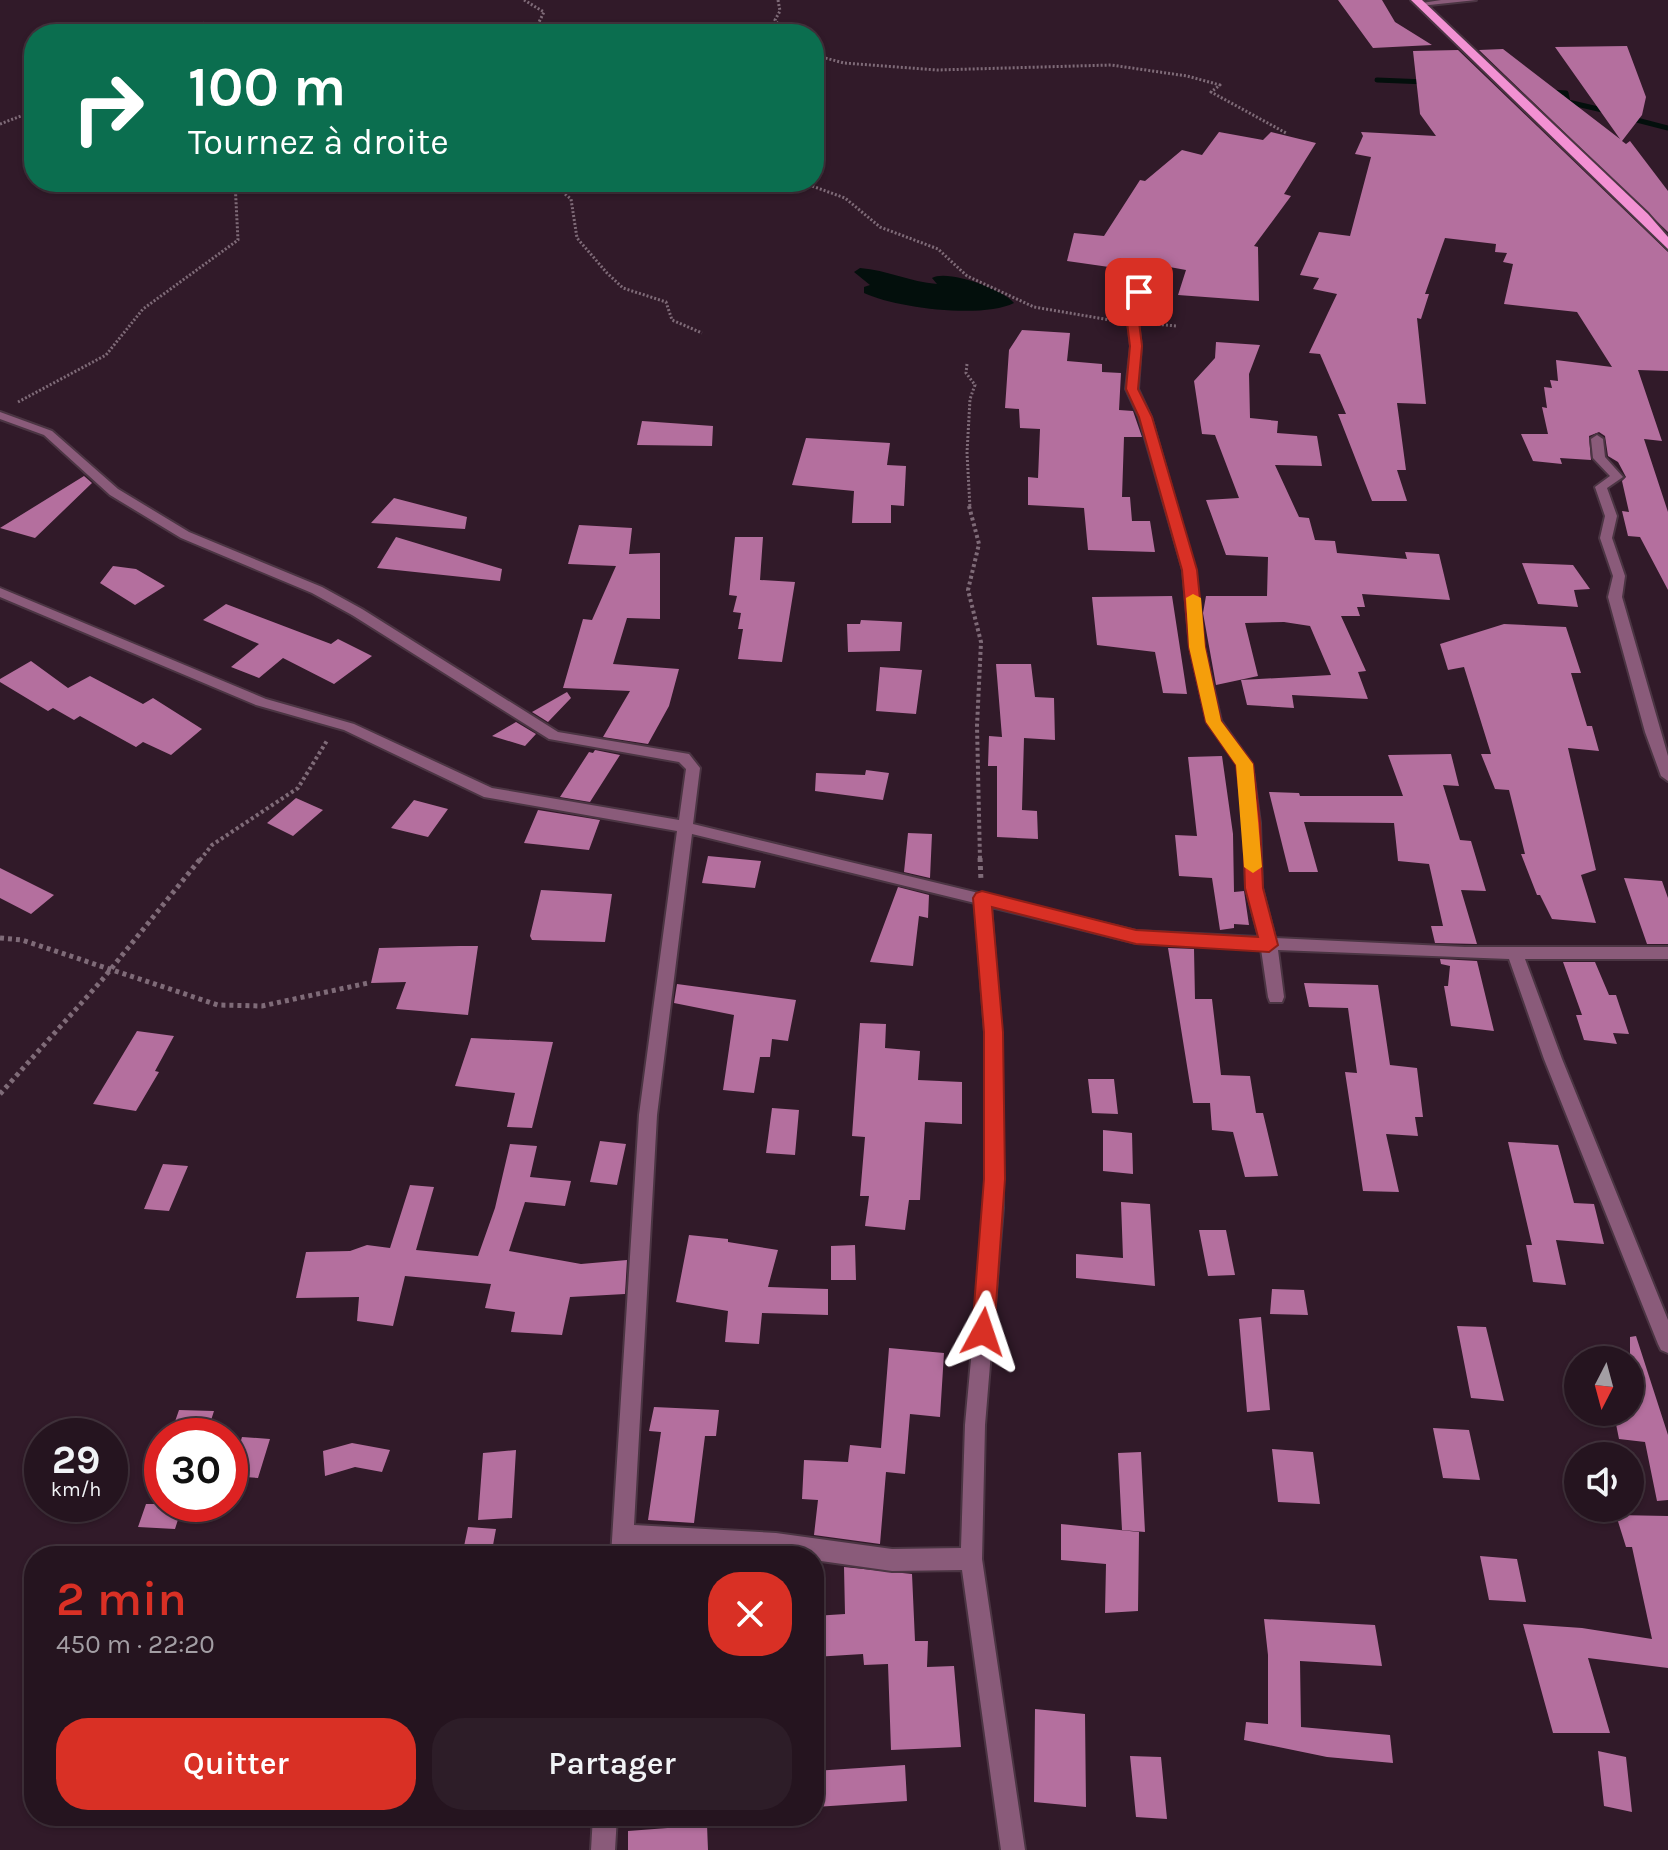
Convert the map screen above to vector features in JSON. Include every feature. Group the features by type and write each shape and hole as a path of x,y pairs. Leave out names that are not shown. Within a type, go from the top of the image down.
{"main road":[{"path":"1418,2 1644,217 1668,245"}],"street":[{"path":"1418,2 1472,0"},
{"path":"1145,280 1135,306 1133,322 1136,346 1132,389 1145,417 1189,570 1197,647 1214,722 1245,764 1252,823 1254,888 1269,945 1276,997"},
{"path":"6,410 48,433 114,492 185,535 317,590 554,736 684,758 693,768 648,1115 623,1545 790,1546"},
{"path":"1597,439 1599,458 1614,470 1617,477 1601,487 1611,516 1606,538 1619,576 1615,597 1652,732 1668,776"},
{"path":"0,592 261,702 334,722 489,793 685,827 1136,937 1515,953 1668,953"},
{"path":"982,898 993,1032 994,1208 975,1425 971,1559 1013,1850"},
{"path":"1515,953 1553,1059 1668,1344"},
{"path":"824,1551 892,1560 971,1559"},
{"path":"603,1850 604,1826"}],"path":[{"path":"524,0 544,12 538,24"},
{"path":"778,0 780,11 775,20 778,24"},
{"path":"824,58 844,63 937,70 1111,65 1187,76 1220,85 1211,92 1286,133"},
{"path":"0,124 24,115"},
{"path":"824,190 845,198 880,227 938,249 967,276 1034,307 1177,326"},
{"path":"6,410 106,355 143,309 238,240 236,192"},
{"path":"562,192 571,199 577,238 591,249 607,276 620,282 623,288 666,302 672,320 702,333"},
{"path":"967,364 966,373 975,385 970,399 967,453 971,488 968,501 979,544 968,590 981,642 977,726 982,898"},
{"path":"0,1094 109,971 212,845 298,788 325,748 334,722"},
{"path":"0,938 22,940 218,1005 262,1006 368,983"}],"shaded area":[{"path":"860,268 937,284 932,278 962,278 999,292 1014,303 1000,308 961,311 896,303 864,293 864,287 870,285 854,272"}],"building":[{"path":"1338,0 1382,0 1395,22 1432,45 1373,48"},
{"path":"1627,46 1646,97 1642,115 1622,141 1626,144 1630,141 1668,191 1668,232 1479,50 1503,49 1620,139 1555,47"},
{"path":"1458,50 1668,252 1668,371 1638,370 1662,441 1644,439 1668,512 1668,590 1640,537 1628,536 1622,511 1629,512 1622,481 1626,477 1618,462 1608,456 1605,436 1599,432 1589,436 1591,460 1560,458 1562,464 1533,461 1521,434 1548,434 1542,407 1547,408 1544,387 1552,388 1550,380 1558,381 1556,360 1612,367 1577,312 1504,304 1513,264 1503,262 1507,253 1495,252 1496,244 1445,238 1425,294 1429,294 1421,319 1417,318 1426,404 1397,403 1406,470 1397,470 1407,501 1372,501 1338,414 1346,414 1320,354 1309,353 1337,294 1313,289 1319,278 1300,275 1319,232 1350,236 1371,157 1355,154 1363,136 1361,132 1436,136 1420,114 1413,51"},
{"path":"1219,132 1263,140 1271,132 1316,143 1284,194 1291,196 1254,246 1258,247 1259,301 1178,295 1186,270 1120,258 1116,268 1067,261 1074,233 1104,236 1140,180 1145,181 1182,150 1202,155"},
{"path":"1022,330 1070,333 1067,361 1102,364 1102,372 1121,373 1119,410 1133,411 1142,437 1124,437 1122,497 1130,497 1132,521 1150,521 1155,552 1088,550 1084,508 1028,505 1028,477 1038,478 1040,429 1020,428 1019,409 1005,408 1009,350"},
{"path":"1216,342 1260,345 1249,374 1250,418 1278,421 1277,433 1317,436 1322,466 1275,465 1299,517 1309,518 1315,540 1335,541 1337,553 1407,559 1405,552 1439,554 1450,600 1362,594 1365,607 1357,607 1360,616 1341,616 1366,671 1358,672 1368,699 1292,695 1294,708 1247,705 1241,680 1331,675 1310,626 1284,622 1245,623 1258,676 1216,685 1203,613 1206,596 1267,596 1268,557 1226,555 1206,500 1239,498 1215,435 1202,434 1194,381 1215,358"},
{"path":"642,421 713,426 712,446 637,445"},
{"path":"806,438 890,443 887,465 906,466 904,506 891,505 891,523 852,523 854,491 792,485"},
{"path":"84,476 92,483 35,538 0,528"},
{"path":"394,498 467,517 465,529 371,523"},
{"path":"579,525 632,528 629,554 660,553 660,619 627,618 613,664 679,669 669,706 648,744 603,737 630,691 563,688 583,619 592,620 616,566 568,564"},
{"path":"396,537 502,569 500,581 377,568"},
{"path":"735,537 763,537 760,580 795,582 782,662 738,659 743,629 738,629 741,613 733,612 737,596 729,595"},
{"path":"1522,563 1573,565 1590,589 1574,590 1578,607 1538,604"},
{"path":"113,566 136,569 165,586 135,605 100,583"},
{"path":"1172,596 1187,694 1163,693 1155,652 1097,645 1092,597"},
{"path":"226,604 331,644 338,639 372,656 334,684 283,658 259,678 231,667 259,644 203,620"},
{"path":"861,620 902,622 900,651 848,652 847,624 860,624"},
{"path":"1504,624 1566,627 1581,673 1571,673 1587,726 1592,726 1599,751 1568,748 1596,870 1581,875 1596,923 1552,919 1540,895 1537,895 1521,854 1525,854 1509,790 1495,789 1481,754 1491,754 1464,667 1448,670 1440,644"},
{"path":"31,661 68,688 90,676 143,704 153,698 202,729 171,755 143,742 136,747 80,716 74,720 53,708 48,711 0,682 0,679"},
{"path":"996,664 1031,664 1035,697 1054,698 1055,740 1024,738 1022,810 1037,811 1038,839 997,837 997,766 988,766 989,736 1002,737"},
{"path":"880,667 922,670 916,714 876,711"},
{"path":"567,692 571,698 548,722 532,712"},
{"path":"516,722 536,734 525,746 492,736"},
{"path":"595,750 620,755 590,802 560,797 589,752"},
{"path":"1451,754 1459,786 1443,785 1460,840 1471,841 1486,891 1461,890 1477,944 1435,943 1431,926 1443,926 1429,864 1398,861 1394,823 1304,822 1318,872 1289,872 1269,792 1299,793 1300,796 1403,796 1388,755"},
{"path":"1222,756 1233,834 1234,892 1244,891 1249,925 1234,924 1234,928 1220,930 1212,878 1179,876 1175,835 1197,836 1188,757"},
{"path":"866,770 889,773 883,800 815,791 816,773 865,775"},
{"path":"296,798 323,810 293,836 267,823"},
{"path":"414,800 448,809 428,837 391,828"},
{"path":"538,810 600,820 589,850 524,843"},
{"path":"908,833 932,834 930,878 904,872"},
{"path":"708,856 761,861 755,888 702,883"},
{"path":"0,868 54,895 31,914 0,898"},
{"path":"1624,878 1662,881 1668,898 1668,944 1647,944"},
{"path":"898,887 929,895 928,918 919,916 913,966 870,962"},
{"path":"541,890 612,894 605,942 532,940 530,936"},
{"path":"478,946 468,1015 396,1009 406,982 371,983 379,948"},
{"path":"1168,948 1194,949 1195,999 1212,999 1221,1075 1250,1076 1256,1113 1263,1113 1278,1176 1245,1177 1233,1132 1212,1130 1210,1103 1193,1103"},
{"path":"1440,959 1477,961 1494,1031 1451,1026 1444,986 1448,986 1450,966 1441,964"},
{"path":"1563,962 1595,962 1609,995 1616,995 1629,1034 1613,1033 1617,1044 1584,1040 1576,1015 1582,1015"},
{"path":"1304,983 1378,985 1390,1065 1417,1068 1423,1117 1415,1117 1418,1136 1386,1134 1399,1192 1363,1191 1345,1072 1357,1073 1348,1008 1309,1007"},
{"path":"677,984 796,1000 788,1041 772,1039 770,1057 760,1057 754,1093 723,1090 734,1015 674,1003"},
{"path":"860,1023 886,1024 885,1048 920,1051 918,1080 962,1082 962,1124 925,1122 920,1200 909,1200 905,1230 865,1226 869,1196 860,1196 865,1137 852,1136"},
{"path":"137,1031 174,1036 155,1071 159,1072 136,1111 93,1104"},
{"path":"471,1038 553,1042 532,1128 507,1127 515,1093 455,1086"},
{"path":"1088,1079 1114,1079 1118,1114 1092,1113"},
{"path":"772,1108 799,1110 795,1155 766,1153"},
{"path":"1103,1130 1132,1133 1133,1174 1103,1171"},
{"path":"600,1141 626,1144 617,1185 590,1182"},
{"path":"1508,1142 1558,1145 1574,1203 1594,1204 1604,1244 1556,1240 1566,1285 1533,1282 1526,1245 1532,1245"},
{"path":"510,1144 537,1146 530,1177 571,1181 565,1206 525,1202 509,1251 581,1264 627,1260 625,1294 570,1297 562,1335 511,1332 515,1312 485,1308 491,1284 405,1276 393,1326 357,1321 359,1297 296,1298 306,1252 350,1251 367,1245 390,1248 410,1185 434,1187 416,1250 478,1256 495,1208"},
{"path":"163,1164 188,1166 169,1211 144,1209"},
{"path":"1121,1202 1150,1204 1155,1286 1076,1278 1076,1254 1123,1258"},
{"path":"1199,1230 1226,1230 1235,1275 1208,1276"},
{"path":"689,1235 728,1239 728,1242 778,1250 768,1287 828,1289 828,1315 762,1313 759,1344 725,1342 728,1311 676,1302"},
{"path":"855,1245 856,1280 831,1280 831,1246"},
{"path":"1272,1289 1304,1290 1308,1315 1270,1314"},
{"path":"1261,1317 1270,1410 1247,1412 1239,1319"},
{"path":"1457,1326 1486,1327 1504,1401 1471,1398"},
{"path":"1636,1336 1639,1346 1630,1346 1630,1337"},
{"path":"889,1348 944,1353 940,1417 910,1414 905,1474 886,1472 880,1544 814,1535 818,1500 802,1499 804,1460 848,1462 850,1445 881,1448"},
{"path":"1644,1361 1668,1435 1668,1500 1657,1501 1645,1442 1619,1439 1616,1426 1644,1426"},
{"path":"654,1407 719,1410 716,1436 705,1436 694,1523 648,1520 661,1432 649,1431"},
{"path":"179,1410 214,1411 212,1418 176,1418"},
{"path":"1433,1428 1469,1430 1480,1480 1443,1478"},
{"path":"248,1437 270,1439 258,1478 248,1477"},
{"path":"352,1443 390,1450 382,1472 355,1467 325,1476 323,1451"},
{"path":"1272,1449 1313,1452 1320,1504 1278,1502"},
{"path":"516,1450 512,1518 478,1520 483,1453"},
{"path":"1141,1452 1145,1532 1122,1530 1118,1453"},
{"path":"144,1510 144,1522 177,1522 175,1529 138,1527"},
{"path":"1644,1516 1668,1516 1668,1668 1588,1658 1610,1733 1553,1733 1523,1624 1582,1628 1652,1639 1632,1547 1626,1547 1618,1522 1644,1522"},
{"path":"1061,1524 1139,1532 1138,1611 1105,1613 1106,1564 1061,1560"},
{"path":"468,1527 496,1529 493,1546 464,1546"},
{"path":"1480,1556 1517,1559 1526,1602 1489,1600"},
{"path":"844,1567 912,1574 915,1641 928,1641 927,1667 954,1666 961,1747 891,1750 888,1664 864,1665 863,1654 824,1656 824,1615 845,1614"},
{"path":"1264,1619 1375,1625 1382,1666 1300,1661 1301,1727 1390,1735 1393,1763 1327,1757 1244,1740 1246,1722 1268,1724 1268,1655"},
{"path":"1035,1709 1085,1714 1086,1807 1034,1802"},
{"path":"1598,1751 1626,1757 1632,1812 1604,1806"},
{"path":"1130,1756 1161,1757 1167,1819 1136,1817"},
{"path":"905,1765 907,1801 824,1806 824,1770"},
{"path":"707,1826 708,1850 628,1850 628,1831"}],"waterway":[{"path":"1377,80 1426,82"},
{"path":"1550,92 1566,93 1568,102 1611,112"},
{"path":"1629,118 1668,128"}],"slow traffic":[{"path":"1193,598 1197,647 1214,722 1245,764 1252,823 1253,867"}],"route":[{"path":"983,1332 994,1179 993,1032 982,898 1136,937 1162,941 1269,945 1254,888 1252,823 1245,764 1214,722 1197,647 1189,570 1145,417 1132,389 1136,346 1133,322 1139,292"}]}
